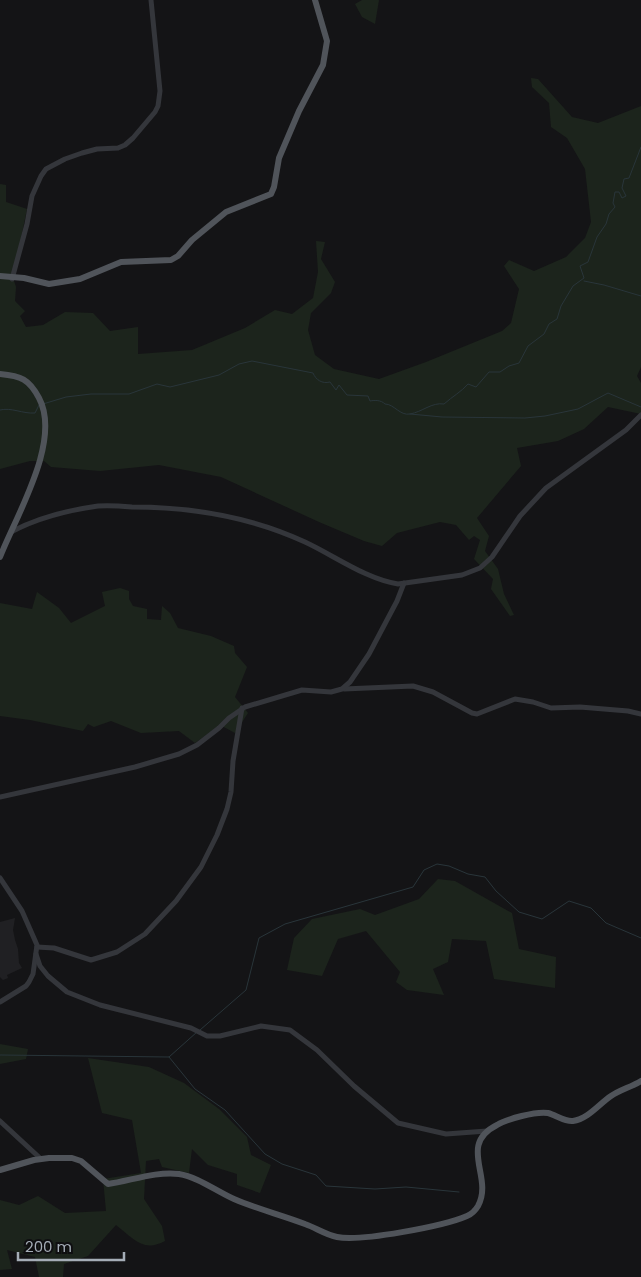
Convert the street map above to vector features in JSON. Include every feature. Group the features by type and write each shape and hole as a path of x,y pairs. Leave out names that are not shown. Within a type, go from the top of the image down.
{"main road":[{"path":"0,276 21,278 46,284 66,282 90,276 121,262 171,260 178,256 192,240 226,212 270,194 274,187 279,158 323,65 327,42 316,0"},
{"path":"0,374 19,376 29,382 42,404 46,427 37,471 0,556"},
{"path":"0,1170 41,1159 77,1159 108,1184 166,1174 185,1176 233,1199 332,1236 353,1238 428,1226 468,1216 473,1213 479,1204 483,1187 476,1152 478,1144 487,1131 505,1122 543,1113 571,1121 577,1120 610,1097 641,1081"}],"street":[{"path":"12,278 30,212 32,196 46,169 65,158 82,152 125,146 155,112 158,106 160,91 151,0"},
{"path":"10,532 47,517 97,506 176,508 240,519 263,526 305,542 372,576 389,582 404,583 462,575 480,568 492,557 520,516 546,488 626,430 641,415"},
{"path":"342,689 354,677 369,654 397,601 404,583"},
{"path":"0,797 134,767 179,754 197,745 242,708 302,690 331,692 342,689 413,686 433,692 477,714 515,699 551,708 580,707 641,714"},
{"path":"37,947 54,948 91,960 117,952 145,934 176,901 201,866 217,835 227,809 242,708"},
{"path":"0,878 22,911 37,947 33,974 29,982 26,986 0,1002"},
{"path":"36,954 44,971 67,992 100,1005 191,1028 207,1036 220,1036 261,1026 290,1030 317,1050 354,1086 398,1123 446,1134 487,1131"},
{"path":"0,1121 41,1159"}],"shaded area":[{"path":"362,0 379,0 375,24 362,17 355,4"},
{"path":"531,78 538,79 572,117 598,123 641,106 641,367 637,376 641,383 641,414 608,407 584,429 558,441 517,448 521,466 477,518 489,536 485,551 498,569 504,594 514,615 510,616 491,589 493,579 474,559 480,540 474,536 469,540 456,525 440,522 397,533 382,546 364,541 319,522 221,477 159,465 100,471 51,467 44,461 30,461 0,469 0,184 6,185 6,202 27,209 13,278 16,287 15,301 25,311 20,316 26,327 43,325 65,312 93,313 110,331 138,327 138,354 192,350 245,328 275,310 292,314 313,298 318,272 316,241 325,242 321,259 335,282 331,293 311,313 308,330 315,355 334,369 379,379 502,331 511,323 519,289 504,266 509,260 534,271 566,257 585,238 591,222 585,169 567,138 551,127 549,103 532,87"},
{"path":"120,588 129,591 129,599 133,606 147,609 147,619 161,620 162,606 170,613 178,628 211,636 234,646 235,653 247,667 235,697 248,713 235,733 220,725 195,743 179,731 141,733 111,721 94,727 88,724 83,731 0,716 0,603 32,609 37,592 59,608 71,623 105,606 102,592"},
{"path":"438,879 455,881 512,913 519,949 556,957 555,988 494,979 486,941 452,939 448,962 433,969 444,995 407,990 396,982 400,972 366,931 338,939 322,976 287,970 294,938 312,919 360,909 375,915 419,899"},
{"path":"15,918 13,930 18,949 19,963 22,968 7,975 8,978 3,980 0,977 0,922"},
{"path":"0,1044 28,1049 26,1059 0,1064"},
{"path":"88,1058 149,1067 184,1083 219,1109 247,1137 251,1155 271,1165 260,1193 237,1185 237,1174 208,1165 192,1149 189,1173 162,1167 159,1159 146,1161 144,1199 162,1226 165,1241 144,1245 133,1239 116,1225 88,1256 64,1264 63,1277 39,1277 35,1257 7,1250 12,1269 0,1270 0,1200 19,1205 38,1196 65,1213 106,1211 103,1179 141,1173 132,1120 102,1113"}],"waterway":[{"path":"43,404 66,397 91,394 129,394 157,384 170,387 219,375 239,364 252,361 313,373 320,381 330,382 336,390 339,385 347,395 368,396 370,401 380,401 406,414 414,413 435,404 444,404 468,384 476,387 489,372 500,372 509,366 519,363 528,346 544,334 549,324 557,319 561,306 573,286 584,278 580,266 588,262 597,237 606,224 609,214 615,207 613,203 615,192 619,192 622,198 626,196 622,188 624,179 629,178 641,147"},
{"path":"584,281 641,296"},
{"path":"410,414 442,417 525,418 545,416 578,409 608,393 641,407"},
{"path":"0,410 8,409 35,413 39,405"},
{"path":"200,1030 246,990 259,938 285,924 413,887 424,870 437,864 449,866 468,874 485,877 496,891 519,912 542,919 569,901 591,908 606,923 641,938"},
{"path":"0,1055 169,1057 197,1032"},
{"path":"169,1057 195,1089 225,1110 265,1154 282,1164 316,1175 326,1186 375,1189 406,1187 459,1192"}]}
